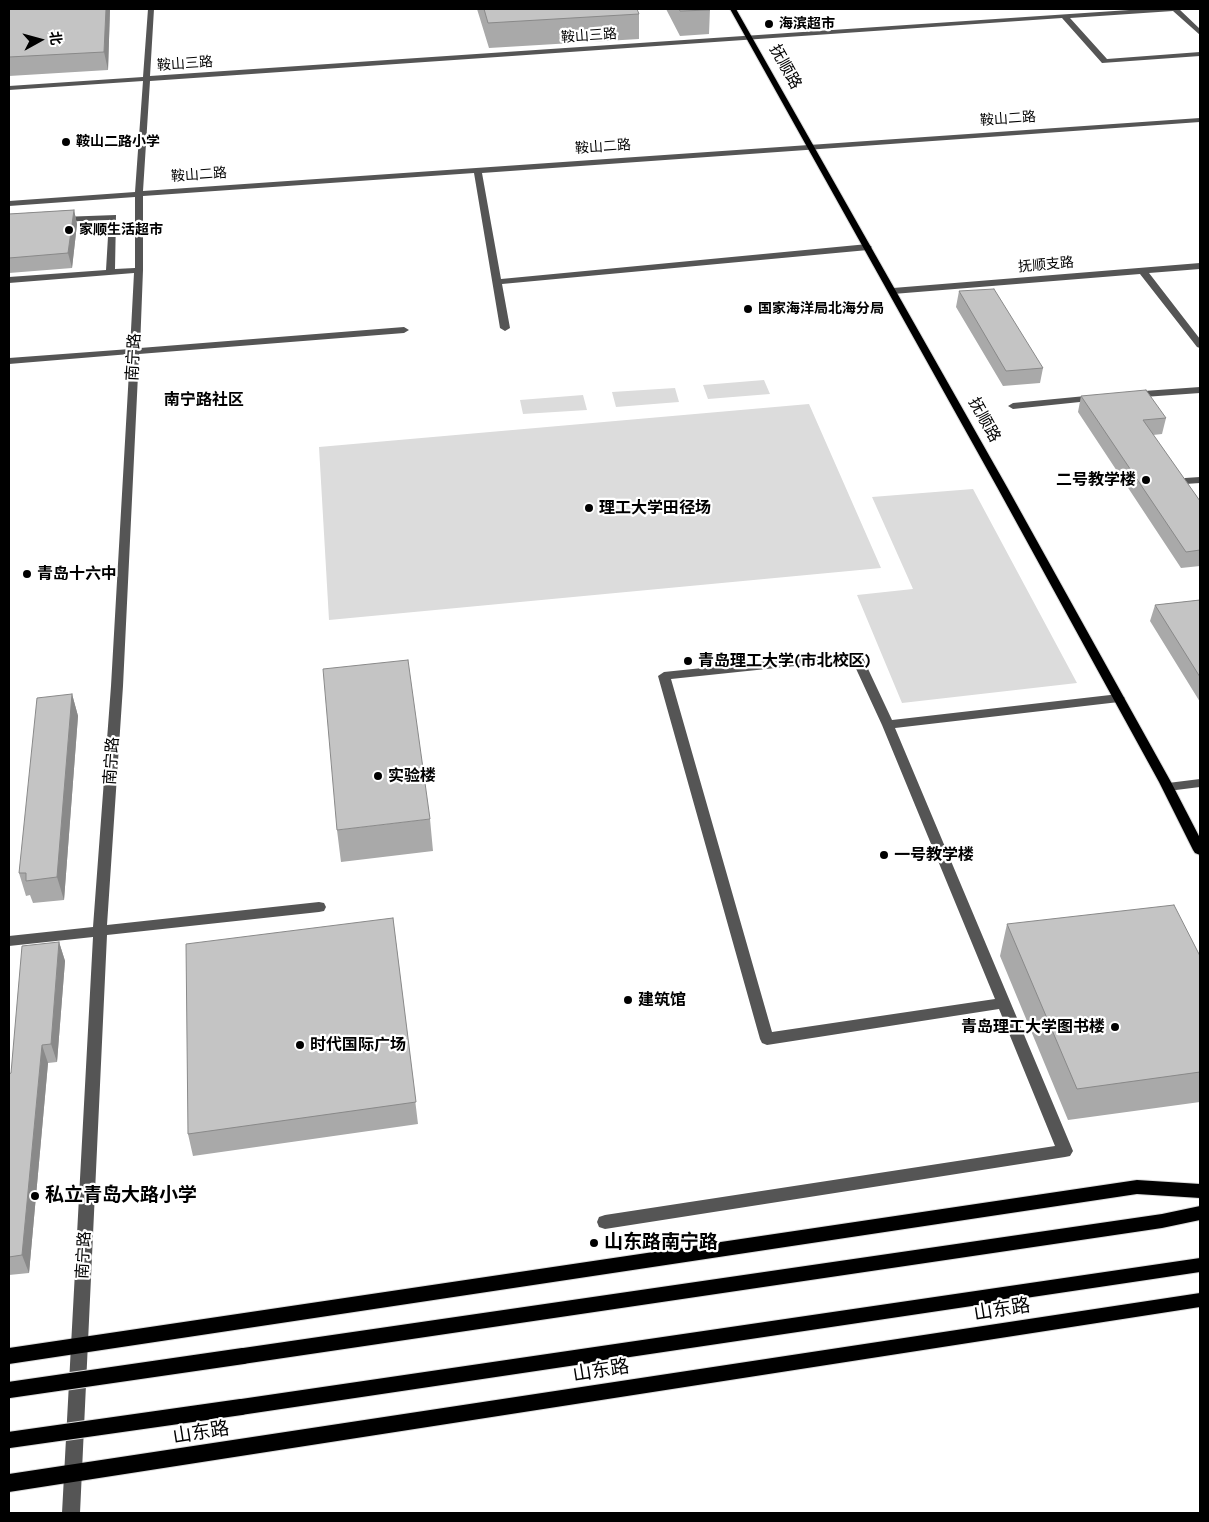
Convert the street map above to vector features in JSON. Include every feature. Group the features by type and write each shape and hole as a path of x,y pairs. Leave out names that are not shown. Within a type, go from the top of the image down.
{"main road":[{"name":"抚顺路","path":"733,9 893,291 1168,787 1200,850"},
{"path":"9,1356 80,1347 1137,1187 1200,1191"},
{"path":"9,1390 1152,1223 1200,1213"},
{"name":"山东路","path":"9,1440 1200,1265"},
{"name":"山东路","path":"9,1483 1200,1300"}],"street":[{"name":"南宁路","path":"71,1513 100,930 117,686 139,270 139,194 151,9"},
{"path":"1026,9 1035,18"},
{"name":"鞍山三路","path":"9,88 1171,9"},
{"path":"1175,9 1196,25 1200,32"},
{"path":"1064,16 1105,61 1200,54"},
{"name":"鞍山二路","path":"9,203 1200,120"},
{"path":"477,170 505,328"},
{"path":"47,221 113,217 110,272"},
{"path":"497,282 868,247"},
{"name":"抚顺支路","path":"893,291 1200,266"},
{"path":"9,280 139,270"},
{"path":"1143,271 1200,345"},
{"path":"9,361 404,330"},
{"path":"1013,406 1200,390"},
{"path":"1185,481 1200,480"},
{"path":"606,1222 1064,1151 1004,1004 888,725 856,656 664,676 767,1039 1004,1004"},
{"path":"888,725 1119,698"},
{"path":"1168,787 1200,783"},
{"path":"9,941 319,906"}],"shaded area":[{"path":"764,380 770,394 708,399 703,385"},
{"path":"675,388 679,402 616,407 612,392"},
{"path":"583,395 587,410 523,414 520,400"},
{"name":"理工大学田径场","path":"809,404 881,568 329,620 319,447"},
{"path":"973,489 1077,683 902,703 857,595 913,589 872,497"}],"building":[{"path":"9,9 106,9 104,52 9,57"},
{"path":"484,9 637,9 639,14 488,23"},
{"path":"679,9 710,9 710,10 680,11"},
{"path":"74,210 68,253 9,258 9,214"},
{"path":"994,289 1043,368 1006,371 959,291"},
{"name":"二号教学楼","path":"1146,390 1166,418 1143,420 1200,501 1200,550 1186,552 1081,396"},
{"path":"1200,600 1200,677 1155,605"},
{"name":"实验楼","path":"408,660 430,819 337,830 323,669"},
{"path":"72,694 57,877 26,881 26,873 19,873 37,698"},
{"name":"青岛理工大学图书楼","path":"1174,905 1200,956 1200,1072 1077,1089 1007,924"},
{"name":"时代国际广场","path":"393,918 416,1102 188,1134 186,944"},
{"path":"59,942 51,1044 42,1045 22,1255 9,1257 9,1074 11,1073 22,946"}],"place":[{"name":"海滨超市","path":"769,24"},
{"name":"鞍山二路小学","path":"66,142"},
{"name":"家顺生活超市","path":"69,230"},
{"name":"国家海洋局北海分局","path":"748,309"},
{"name":"二号教学楼","path":"1146,480"},
{"name":"理工大学田径场","path":"589,508"},
{"name":"青岛十六中","path":"27,574"},
{"name":"青岛理工大学(市北校区)","path":"688,661"},
{"name":"实验楼","path":"378,776"},
{"name":"一号教学楼","path":"884,855"},
{"name":"建筑馆","path":"628,1000"},
{"name":"青岛理工大学图书楼","path":"1115,1027"},
{"name":"时代国际广场","path":"300,1045"},
{"name":"私立青岛大路小学","path":"35,1196"},
{"name":"山东路南宁路","path":"594,1243"}],"district":[{"name":"南宁路社区","path":"204,400"}]}
